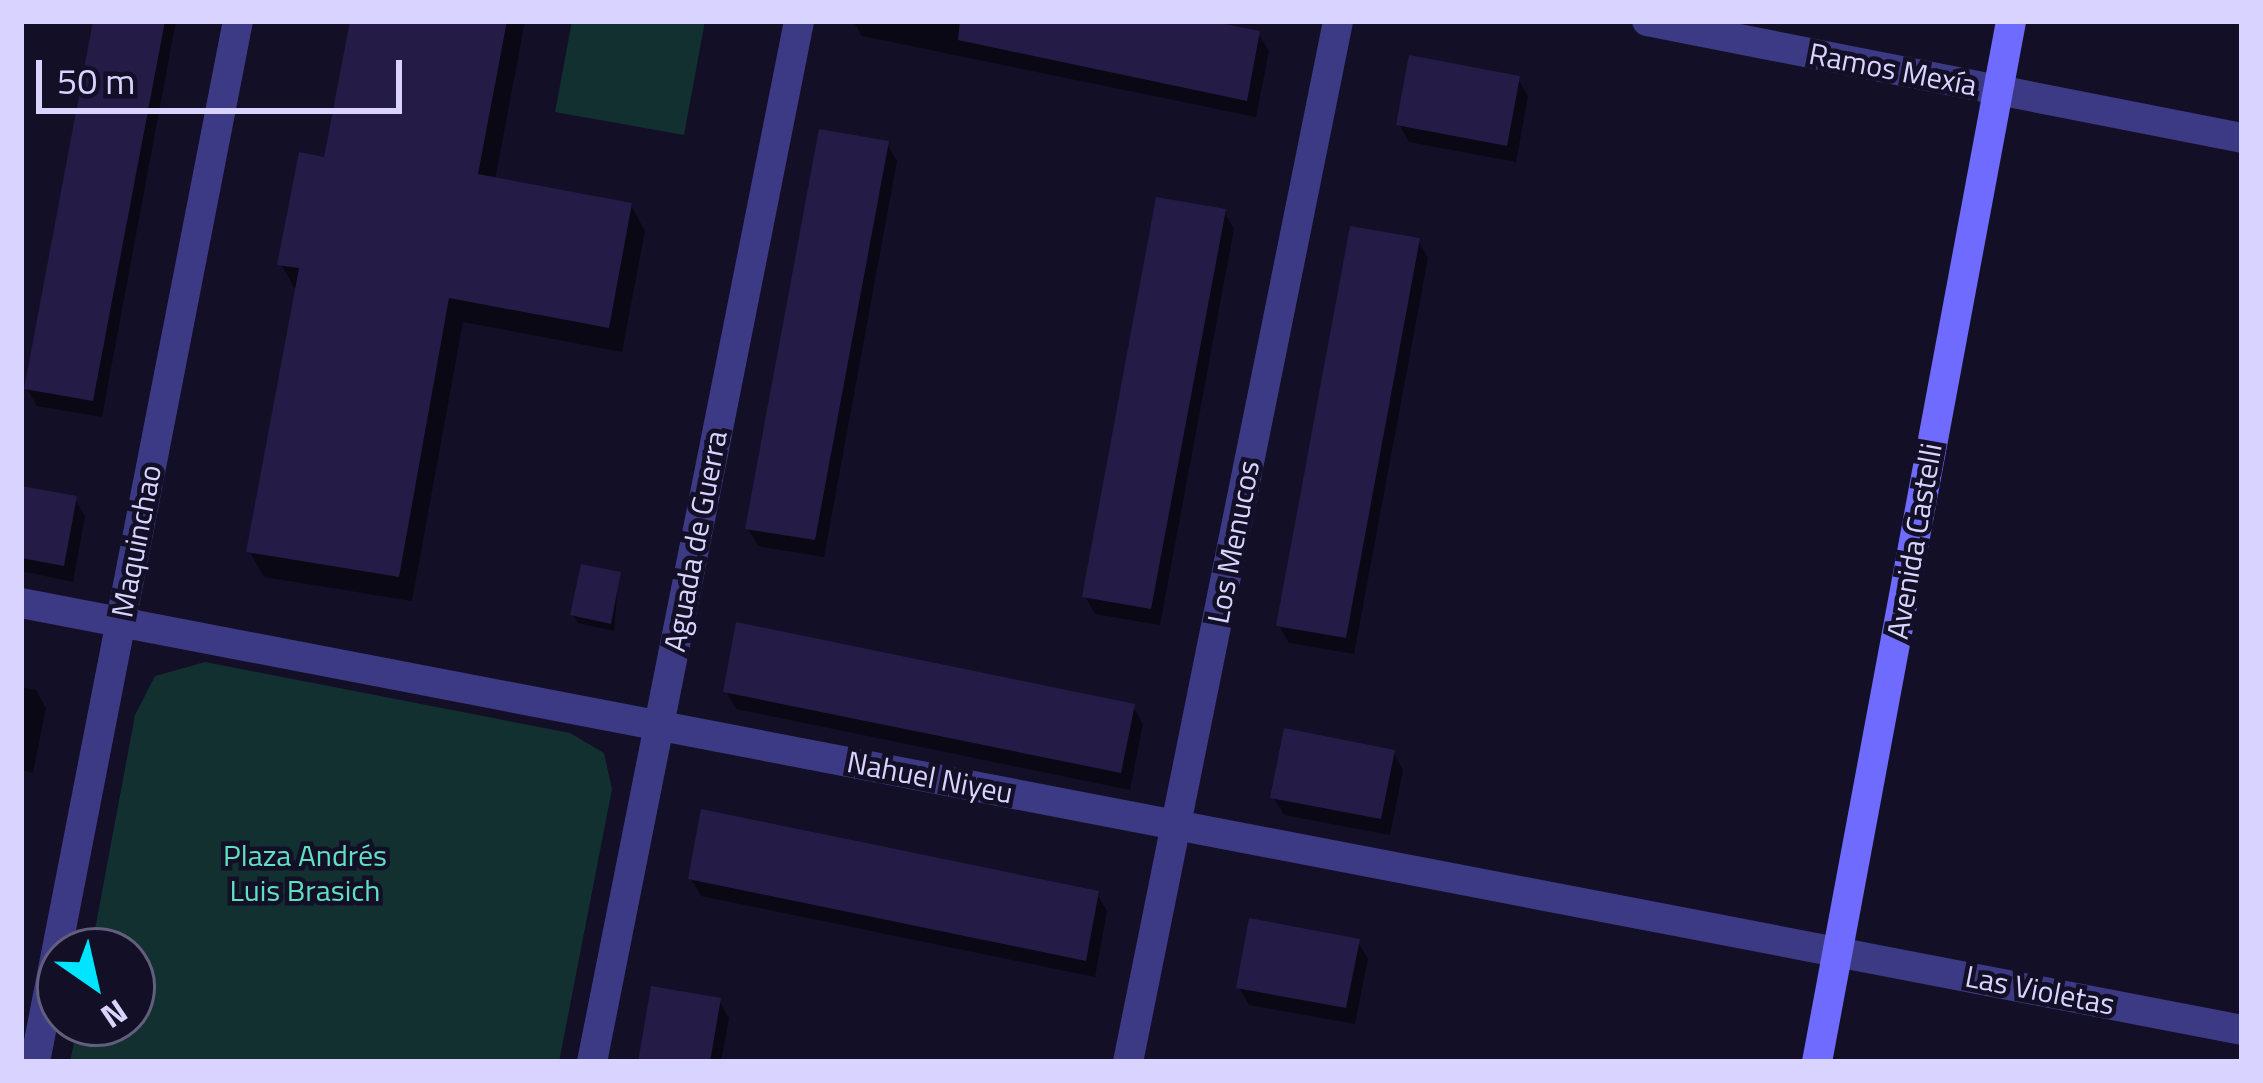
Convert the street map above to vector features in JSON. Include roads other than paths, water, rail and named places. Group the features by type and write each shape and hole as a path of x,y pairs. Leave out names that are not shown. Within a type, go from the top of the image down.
{"main road":[{"name":"Avenida Castelli","path":"1817,1062 2011,21"}],"street":[{"name":"Maquinchao","path":"35,1062 238,21"},
{"name":"Aguada de Guerra","path":"592,1062 799,21"},
{"name":"Los Menucos","path":"1128,1062 1338,21"},
{"name":"Ramos Mexía","path":"1647,21 2242,138"},
{"name":"Nahuel Niyeu","path":"21,603 1838,951"},
{"name":"Las Violetas","path":"1838,951 2242,1030"}],"park label":[{"name":"Plaza Andrés Luis Brasich","path":"305,872"}]}
